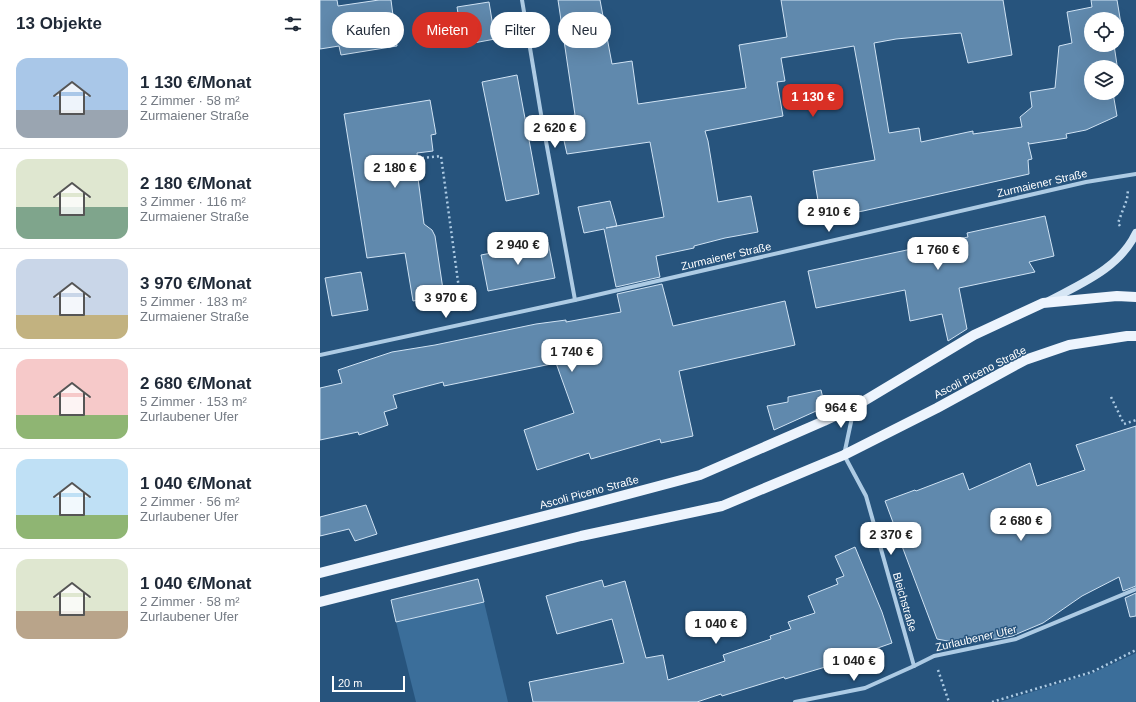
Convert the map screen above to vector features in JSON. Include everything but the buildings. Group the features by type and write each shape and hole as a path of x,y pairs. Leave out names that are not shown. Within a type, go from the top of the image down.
{"main road":[{"path":"1043,303 1096,276 1115,262 1132,241 1136,233"},
{"name":"Ascoli Piceno Straße","path":"320,573 700,475 854,407 974,335 1043,303 1117,296 1136,297"},
{"name":"Ascoli Piceno Straße","path":"320,602 581,536 722,506 844,455 937,408 1025,360 1069,345 1136,336"}],"street":[{"path":"522,0 575,300"},
{"name":"Zurmaiener Straße","path":"320,355 575,300 1086,182 1136,174"},
{"path":"844,455 854,407"},
{"name":"Bleichstraße","path":"844,455 866,496 914,666"},
{"name":"Zurlaubener Ufer","path":"795,702 865,688 934,656 1016,639 1136,589"}],"path":[{"path":"422,158 441,156 464,323"},
{"path":"1128,175 1127,199 1118,223 1132,241"},
{"path":"1111,397 1124,424 1136,420"},
{"path":"992,702 1092,672 1136,650"},
{"path":"934,656 949,702"}],"shaded area":[{"path":"484,602 508,702 416,702 396,622"},
{"path":"1136,653 1135,702 1000,702 1093,673"}]}
